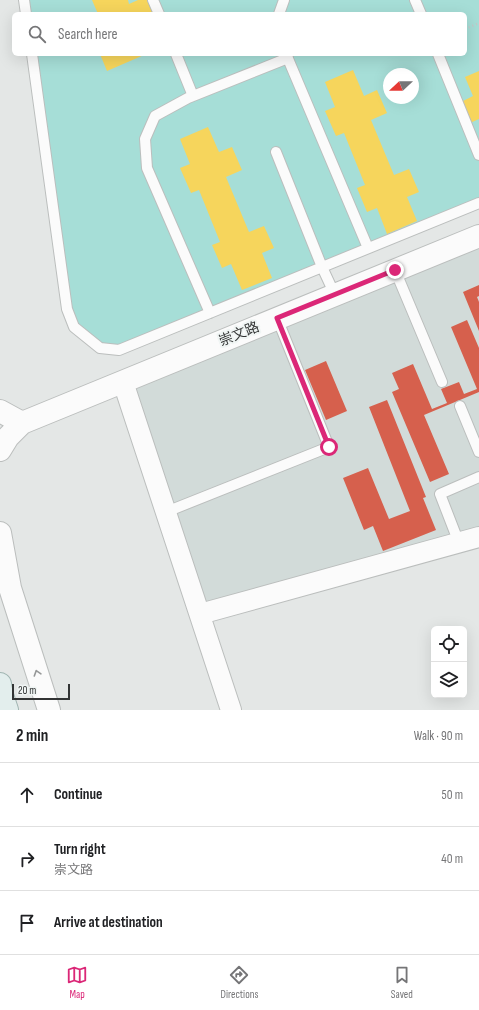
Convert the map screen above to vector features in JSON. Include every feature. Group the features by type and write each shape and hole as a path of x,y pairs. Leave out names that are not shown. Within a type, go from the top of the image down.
{"main road":[{"path":"0,684 7,710"}],"street":[{"name":"崇文路","path":"22,423 479,236"},
{"path":"123,382 231,710"},
{"path":"0,411 22,423 8,437 0,450"},
{"path":"0,533 10,588 49,710"},
{"path":"200,614 479,537"}],"lane":[{"path":"24,0 26,12"},
{"path":"153,0 158,12"},
{"path":"281,12 284,0"},
{"path":"415,0 420,12"},
{"path":"32,56 67,309 74,327 100,348 119,350 479,202"},
{"path":"177,56 193,96"},
{"path":"210,313 148,168 145,139 154,116 193,96 287,56 368,248"},
{"path":"439,56 479,155"},
{"path":"276,152 322,267 335,295"},
{"path":"395,270 442,382"},
{"path":"166,512 329,447 277,318"},
{"path":"460,406 479,452"},
{"path":"459,543 440,494 479,477"}],"path":[{"path":"467,28 479,23"}],"shaded area":[{"path":"19,0 479,0 479,202 119,350 100,348 74,327 28,56 467,56 467,12 22,12"},
{"path":"479,235 479,537 200,614 123,382"}],"building: Homes":[{"path":"92,0 128,0 129,4 138,0 147,0 152,12 97,12"},
{"path":"101,56 142,56 107,71"},
{"path":"353,70 364,96 377,90 387,113 371,120 394,175 409,169 419,192 407,197 417,221 387,234 377,208 367,212 357,188 365,185 344,133 336,136 325,111 335,107 325,82"},
{"path":"479,71 479,119 470,123 461,102 473,96 465,77"},
{"path":"208,127 219,152 232,147 242,170 226,177 249,232 264,226 274,248 262,253 272,278 242,290 231,264 222,268 212,245 220,242 199,190 191,193 180,168 190,164 180,139"}],"building: Shops":[{"path":"479,285 479,296 477,297 479,302 479,331 463,292"},
{"path":"467,320 479,348 479,392 424,415 449,474 430,482 392,392 399,389 392,373 413,364 432,409 447,403 441,389 459,382 464,394 477,389 451,327"},
{"path":"326,361 347,411 326,420 305,370"},
{"path":"387,400 426,497 423,498 436,530 383,551 373,526 364,530 343,478 368,468 389,519 410,511 369,407"}],"route":[{"path":"329,447 277,318 395,270"}]}
